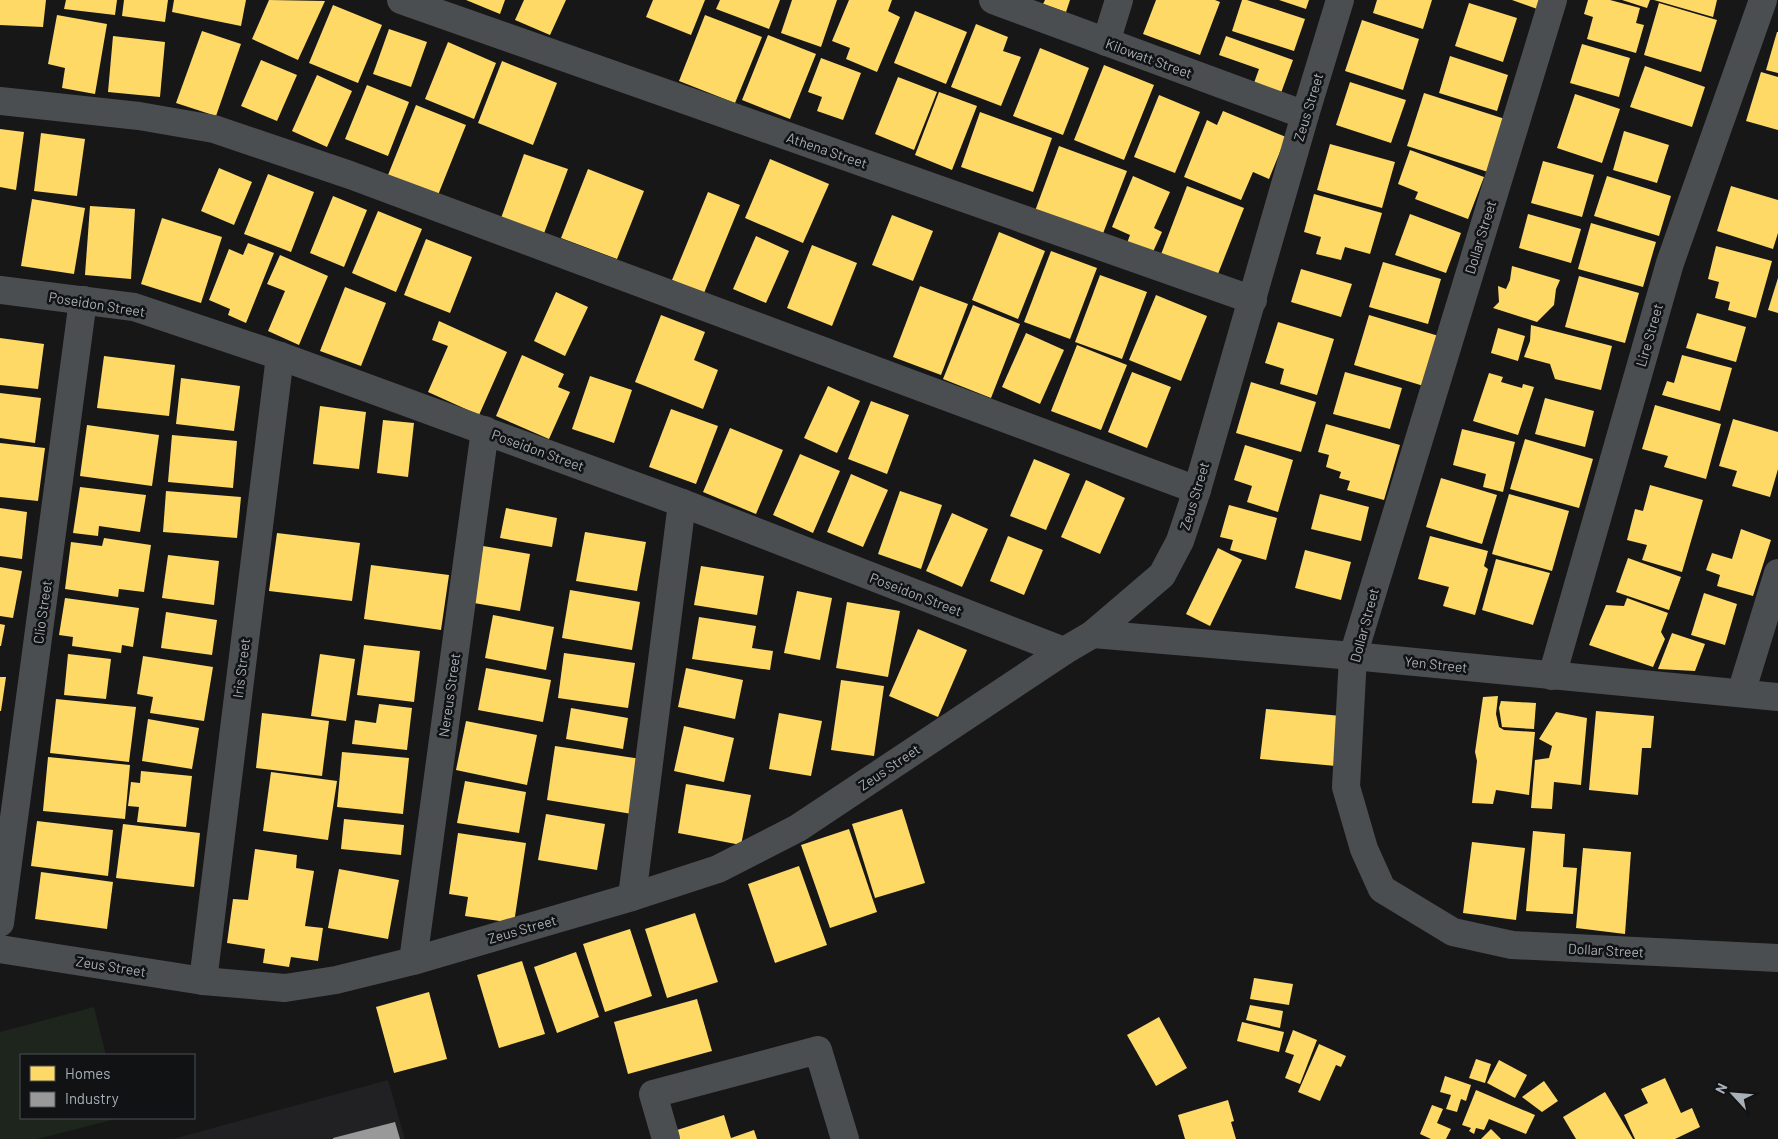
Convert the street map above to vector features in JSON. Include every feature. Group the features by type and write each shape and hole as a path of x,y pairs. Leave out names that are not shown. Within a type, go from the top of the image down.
{"street":[{"name":"Athena Street","path":"401,0 1252,300"},
{"name":"Kilowatt Street","path":"993,0 1305,115"},
{"path":"1106,42 1118,0"},
{"name":"Zeus Street","path":"0,949 203,981 285,988 336,980 413,961 632,897 718,869 798,828 1064,651 1093,634 1162,575 1180,541 1197,490 1340,0"},
{"name":"Dollar Street","path":"1553,0 1353,656 1346,787 1364,849 1382,889 1453,932 1512,945 1778,958"},
{"name":"Lire Street","path":"1552,676 1670,263 1763,0"},
{"path":"0,101 139,116 214,130 359,179 1197,490"},
{"name":"Poseidon Street","path":"0,290 134,307 280,356 682,503 1064,651"},
{"name":"Clio Street","path":"0,923 83,300"},
{"name":"Iris Street","path":"203,981 280,356"},
{"name":"Nereus Street","path":"413,961 485,430"},
{"path":"632,897 682,503"},
{"path":"1741,693 1778,573"},
{"name":"Yen Street","path":"1093,634 1353,656 1778,697"},
{"path":"666,1139 653,1094 818,1050 845,1139"}],"shaded area":[{"path":"94,1007 106,1054 20,1054 20,1119 116,1119 37,1139 0,1139 0,1032"},
{"path":"388,1080 405,1139 173,1139"}],"building: Homes":[{"path":"0,0 46,0 43,27 0,25"},
{"path":"66,0 117,0 115,15 64,9"},
{"path":"124,0 168,0 165,22 122,16"},
{"path":"174,0 246,0 241,26 172,12"},
{"path":"269,0 325,1 298,60 252,39"},
{"path":"466,0 505,0 500,14"},
{"path":"524,0 566,0 550,35 515,20"},
{"path":"653,0 705,0 691,35 646,17"},
{"path":"720,0 780,0 769,29 716,9"},
{"path":"792,0 837,0 821,47 781,33"},
{"path":"849,0 892,0 888,11 900,17 877,72 846,59 850,48 832,41"},
{"path":"1045,0 1070,0 1066,12 1043,4"},
{"path":"1156,0 1215,0 1220,2 1200,55 1143,34"},
{"path":"1242,0 1305,19 1294,51 1232,31"},
{"path":"1279,0 1309,0 1306,9"},
{"path":"1377,0 1432,0 1423,29 1373,13"},
{"path":"1512,0 1543,0 1540,10"},
{"path":"1588,0 1610,0 1640,8 1636,23 1644,25 1636,53 1587,39 1593,17 1584,14"},
{"path":"1622,0 1650,0 1647,8"},
{"path":"1654,0 1717,0 1713,17"},
{"path":"1469,3 1517,18 1503,62 1455,46"},
{"path":"1659,3 1717,20 1701,72 1644,55"},
{"path":"333,5 382,25 358,83 309,63"},
{"path":"915,11 967,32 946,84 894,63"},
{"path":"57,15 107,24 95,94 62,88 65,68 48,64"},
{"path":"705,15 762,37 735,103 679,81"},
{"path":"1362,20 1419,39 1403,90 1345,71"},
{"path":"976,24 1008,37 1003,51 1021,57 1001,106 951,87"},
{"path":"389,29 427,42 411,87 373,74"},
{"path":"202,31 241,44 216,116 176,103"},
{"path":"1778,32 1778,73 1766,70"},
{"path":"768,35 816,54 790,119 742,100"},
{"path":"113,36 165,42 160,97 108,92"},
{"path":"1226,36 1293,60 1281,93 1254,83 1259,69 1219,55"},
{"path":"448,42 496,63 474,119 425,99"},
{"path":"1582,44 1630,58 1619,97 1570,83"},
{"path":"1040,48 1089,68 1063,135 1013,116"},
{"path":"1450,56 1508,75 1497,111 1439,93"},
{"path":"821,58 861,73 843,120 817,111 822,97 808,92"},
{"path":"261,60 297,75 277,121 241,106"},
{"path":"502,61 557,83 533,145 478,123"},
{"path":"1104,65 1154,85 1124,160 1074,140"},
{"path":"1645,66 1705,87 1692,127 1630,107"},
{"path":"1761,72 1778,77 1778,130 1746,121"},
{"path":"317,75 352,91 327,147 292,131"},
{"path":"898,77 937,92 914,150 875,134"},
{"path":"1350,82 1406,100 1391,143 1336,125"},
{"path":"367,85 409,102 388,156 345,139"},
{"path":"939,92 977,106 952,170 915,155"},
{"path":"1424,93 1505,119 1488,172 1407,146"},
{"path":"1575,94 1620,109 1602,163 1557,148"},
{"path":"1159,95 1200,112 1175,173 1134,157"},
{"path":"416,105 466,125 438,195 388,175"},
{"path":"1223,111 1286,137 1269,179 1253,172 1241,200 1184,177 1207,120 1217,125"},
{"path":"980,112 1052,138 1033,192 961,167"},
{"path":"0,129 24,132 16,190 0,187"},
{"path":"1624,131 1669,145 1657,183 1613,170"},
{"path":"41,133 85,139 77,196 34,191"},
{"path":"1330,144 1395,162 1382,208 1317,190"},
{"path":"1059,146 1127,171 1102,236 1035,211"},
{"path":"1410,150 1484,177 1468,219 1415,199 1418,192 1398,184"},
{"path":"524,154 568,169 543,236 500,221"},
{"path":"770,159 829,184 803,243 745,218"},
{"path":"1543,161 1594,175 1582,217 1531,203"},
{"path":"219,168 252,182 234,225 201,211"},
{"path":"588,169 644,191 617,259 561,238"},
{"path":"268,174 314,192 291,252 244,234"},
{"path":"1133,176 1170,192 1154,228 1162,232 1152,254 1127,243 1130,235 1112,227"},
{"path":"1607,176 1671,196 1659,236 1594,216"},
{"path":"1187,186 1244,208 1216,279 1160,257"},
{"path":"1731,186 1778,200 1778,233 1773,249 1717,231"},
{"path":"708,192 740,205 704,293 672,280"},
{"path":"1314,194 1382,213 1370,254 1345,247 1341,260 1316,254 1321,237 1304,232"},
{"path":"333,196 367,210 344,267 310,253"},
{"path":"32,199 85,208 74,274 21,266"},
{"path":"90,206 135,209 131,279 85,275"},
{"path":"378,211 422,229 396,292 352,273"},
{"path":"1410,214 1461,233 1446,273 1395,255"},
{"path":"1528,214 1581,229 1571,263 1519,248"},
{"path":"892,215 933,231 913,281 872,265"},
{"path":"162,218 222,237 201,303 141,284"},
{"path":"1591,223 1656,242 1643,287 1578,269"},
{"path":"999,232 1045,251 1018,319 972,300"},
{"path":"756,236 789,251 766,303 733,289"},
{"path":"426,239 472,257 450,313 404,295"},
{"path":"248,243 274,253 246,323 228,315 230,309 209,300 229,249 243,255"},
{"path":"812,245 857,263 832,326 787,308"},
{"path":"1716,246 1772,261 1756,318 1728,310 1730,302 1715,298 1719,282 1708,279"},
{"path":"1051,251 1097,268 1070,339 1024,322"},
{"path":"280,255 328,276 299,345 268,331 285,291 267,284"},
{"path":"1383,262 1441,279 1428,324 1369,307"},
{"path":"1512,266 1560,280 1556,289 1554,305 1537,322 1493,308 1499,302 1498,286 1506,289 1510,280"},
{"path":"1301,269 1352,284 1341,317 1291,302"},
{"path":"1100,275 1147,292 1122,359 1075,342"},
{"path":"1579,276 1639,293 1625,343 1565,327"},
{"path":"1778,278 1778,313 1768,310"},
{"path":"920,286 968,304 941,375 893,357"},
{"path":"345,287 386,303 361,366 320,351"},
{"path":"556,292 588,307 565,356 534,341"},
{"path":"1156,295 1207,316 1181,381 1129,360"},
{"path":"973,305 1020,324 991,398 943,379"},
{"path":"1697,313 1746,327 1736,362 1686,348"},
{"path":"661,315 705,332 694,360 718,370 703,409 635,382"},
{"path":"1369,315 1442,337 1427,387 1354,365"},
{"path":"439,321 507,352 479,415 428,392 448,346 432,340"},
{"path":"1278,322 1334,339 1317,395 1280,384 1284,369 1265,363"},
{"path":"1531,325 1612,346 1601,390 1555,379 1550,364 1524,357 1530,341"},
{"path":"1498,328 1525,336 1518,361 1491,353"},
{"path":"1026,333 1064,350 1040,404 1002,387"},
{"path":"0,338 44,344 38,389 0,385"},
{"path":"1077,345 1127,365 1101,430 1051,411"},
{"path":"522,355 564,374 558,387 570,392 549,439 496,416"},
{"path":"1682,355 1732,368 1720,411 1662,395 1667,381 1674,383"},
{"path":"104,356 175,365 169,416 97,408"},
{"path":"1132,372 1171,387 1147,448 1108,432"},
{"path":"1345,372 1402,388 1390,429 1333,414"},
{"path":"1489,373 1503,377 1501,382 1522,388 1523,384 1534,387 1518,435 1473,421"},
{"path":"590,376 632,390 614,443 572,429"},
{"path":"181,378 240,386 234,431 176,424"},
{"path":"1251,382 1316,402 1301,452 1236,433"},
{"path":"828,386 860,401 837,453 804,438"},
{"path":"0,393 41,398 35,443 0,438"},
{"path":"1545,398 1594,411 1585,447 1535,434"},
{"path":"871,401 909,415 887,474 848,459"},
{"path":"1655,405 1721,424 1706,479 1664,467 1668,456 1642,449"},
{"path":"320,406 366,412 359,469 313,464"},
{"path":"671,409 718,426 696,484 649,467"},
{"path":"1733,419 1778,432 1778,469 1770,497 1732,486 1737,471 1719,466"},
{"path":"383,420 414,423 408,477 377,473"},
{"path":"1326,424 1400,445 1384,500 1347,490 1350,481 1339,478 1341,472 1326,467 1329,455 1318,452"},
{"path":"87,425 159,435 152,486 80,476"},
{"path":"730,428 783,450 756,514 703,492"},
{"path":"1462,429 1515,442 1503,492 1483,487 1486,474 1453,465"},
{"path":"172,435 237,441 233,488 168,482"},
{"path":"1525,439 1593,459 1579,508 1510,489"},
{"path":"0,443 45,448 38,501 0,497"},
{"path":"1245,445 1293,460 1278,512 1247,502 1252,486 1234,480"},
{"path":"800,454 840,471 813,533 773,515"},
{"path":"1034,459 1070,474 1046,530 1010,516"},
{"path":"851,474 888,490 863,547 827,532"},
{"path":"1441,478 1497,495 1482,544 1426,527"},
{"path":"1086,480 1125,498 1100,554 1061,537"},
{"path":"1650,485 1703,500 1682,572 1642,560 1647,545 1627,540 1635,509 1643,511"},
{"path":"80,487 146,495 140,532 99,526 98,536 73,533"},
{"path":"166,491 241,497 237,538 163,532"},
{"path":"900,491 942,505 921,569 878,554"},
{"path":"1320,494 1369,507 1361,541 1311,529"},
{"path":"1509,494 1569,511 1552,571 1492,554"},
{"path":"1229,505 1277,518 1266,560 1230,550 1233,540 1220,537"},
{"path":"0,508 27,512 22,559 0,556"},
{"path":"506,508 557,518 552,547 500,538"},
{"path":"952,513 988,529 962,587 926,571"},
{"path":"1741,529 1771,540 1753,596 1717,586 1720,575 1706,570 1712,553 1732,559"},
{"path":"585,532 646,542 637,591 576,581"},
{"path":"277,533 360,543 352,601 269,591"},
{"path":"1008,536 1043,550 1024,595 990,581"},
{"path":"1430,536 1488,551 1484,566 1488,569 1475,615 1443,606 1449,587 1418,579"},
{"path":"104,538 151,545 144,592 119,589 118,597 65,589 71,542 102,546"},
{"path":"483,546 530,554 520,611 474,603"},
{"path":"1218,548 1242,560 1210,626 1186,614"},
{"path":"1305,550 1351,562 1341,600 1295,588"},
{"path":"168,555 219,561 214,605 162,598"},
{"path":"1628,558 1681,577 1669,610 1616,592"},
{"path":"1496,559 1550,573 1533,625 1482,610"},
{"path":"371,565 449,575 441,630 364,619"},
{"path":"701,566 764,576 757,615 694,605"},
{"path":"0,567 22,571 13,618 0,616"},
{"path":"570,590 640,602 632,650 562,638"},
{"path":"797,591 832,598 820,660 784,653"},
{"path":"1704,593 1737,604 1725,645 1691,635"},
{"path":"65,598 139,608 133,647 122,645 121,653 72,646 73,637 59,635"},
{"path":"1627,598 1668,613 1661,632 1665,639 1653,667 1589,645 1606,605 1624,606"},
{"path":"847,602 900,611 888,677 836,668"},
{"path":"166,612 217,620 212,655 161,648"},
{"path":"493,615 554,627 546,670 485,658"},
{"path":"699,617 756,626 752,648 773,651 770,670 692,659"},
{"path":"0,624 5,625 1,646 0,646"},
{"path":"918,629 967,650 938,717 889,696"},
{"path":"1672,633 1705,644 1695,671 1658,669"},
{"path":"364,645 420,651 414,702 357,695"},
{"path":"564,653 635,663 628,708 558,698"},
{"path":"68,654 111,659 106,699 64,695"},
{"path":"320,654 355,659 346,721 311,716"},
{"path":"143,656 213,667 204,721 150,713 153,697 137,694"},
{"path":"486,668 551,680 543,722 478,710"},
{"path":"686,668 743,680 735,719 678,707"},
{"path":"0,677 6,677 1,711 0,711"},
{"path":"841,680 884,686 874,756 831,750"},
{"path":"1498,696 1496,714 1499,727 1504,730 1535,732 1529,795 1496,790 1493,804 1472,803 1477,761 1475,752 1483,697"},
{"path":"56,699 136,707 129,762 50,753"},
{"path":"1501,701 1536,703 1534,729 1502,727 1499,708"},
{"path":"379,704 412,708 407,750 352,744 355,720 376,723"},
{"path":"571,708 628,718 623,749 566,739"},
{"path":"1266,709 1341,716 1336,766 1260,759"},
{"path":"1596,711 1654,716 1651,748 1642,748 1638,795 1589,790"},
{"path":"1556,712 1587,718 1581,785 1554,782 1552,809 1531,808 1535,760 1549,758 1552,746 1539,739"},
{"path":"262,713 329,721 322,776 256,768"},
{"path":"779,713 822,721 811,776 769,769"},
{"path":"148,719 199,728 192,769 142,761"},
{"path":"466,721 537,735 527,785 456,770"},
{"path":"684,726 734,738 724,782 674,771"},
{"path":"555,746 641,759 632,814 547,800"},
{"path":"342,752 409,758 403,814 337,807"},
{"path":"48,757 130,765 125,819 43,811"},
{"path":"141,771 192,776 186,827 137,822 139,807 128,806 131,782 140,783"},
{"path":"271,772 337,781 328,840 263,831"},
{"path":"465,781 526,792 519,833 457,823"},
{"path":"686,784 751,795 741,845 678,833"},
{"path":"902,809 925,883 875,898 852,824"},
{"path":"546,814 605,824 597,870 538,860"},
{"path":"344,819 404,825 401,855 341,849"},
{"path":"37,821 113,830 108,876 31,866"},
{"path":"123,824 200,833 194,887 116,878"},
{"path":"849,829 877,912 830,928 801,845"},
{"path":"1533,831 1565,834 1563,867 1577,868 1573,914 1526,911"},
{"path":"458,833 526,843 514,923 465,916 468,897 449,894"},
{"path":"1472,842 1525,848 1516,920 1463,913"},
{"path":"1583,848 1631,852 1625,934 1576,928"},
{"path":"255,849 297,855 296,868 314,871 305,926 323,928 318,961 291,957 289,967 263,963 265,949 227,943 233,899 248,900"},
{"path":"799,866 827,945 775,963 748,884"},
{"path":"339,869 399,880 388,939 328,928"},
{"path":"41,872 113,882 107,929 35,919"},
{"path":"695,913 718,982 667,998 645,929"},
{"path":"630,929 652,996 605,1012 583,944"},
{"path":"576,952 599,1017 557,1033 534,967"},
{"path":"522,961 545,1034 499,1048 477,975"},
{"path":"1254,978 1293,984 1289,1005 1250,999"},
{"path":"429,992 447,1059 394,1073 376,1007"},
{"path":"697,999 712,1051 628,1074 614,1022"},
{"path":"1250,1005 1283,1011 1280,1028 1246,1020"},
{"path":"1159,1017 1187,1068 1156,1086 1127,1035"},
{"path":"1242,1022 1284,1032 1279,1052 1237,1041"},
{"path":"1293,1030 1317,1040 1300,1084 1285,1078 1294,1055 1285,1052"},
{"path":"1319,1044 1346,1056 1341,1067 1336,1065 1320,1101 1298,1092"},
{"path":"1476,1059 1491,1064 1485,1083 1469,1078"},
{"path":"1499,1060 1527,1075 1515,1098 1487,1083"},
{"path":"1445,1076 1471,1085 1466,1101 1461,1099 1457,1112 1446,1109 1451,1095 1440,1092"},
{"path":"1665,1078 1681,1113 1692,1108 1700,1127 1675,1139 1635,1139 1624,1115 1648,1103 1641,1089"},
{"path":"1544,1081 1558,1101 1542,1112 1522,1097"},
{"path":"1476,1090 1535,1115 1526,1134 1489,1119 1484,1130 1476,1128 1474,1134 1469,1131 1471,1128 1462,1125"},
{"path":"1605,1092 1633,1139 1576,1139 1563,1117"},
{"path":"1228,1100 1234,1121 1231,1122 1236,1139 1185,1139 1178,1115"},
{"path":"1432,1105 1443,1109 1437,1123 1451,1129 1446,1139 1431,1139 1420,1134"},
{"path":"724,1115 731,1138 754,1130 757,1139 677,1139 674,1131"},
{"path":"1491,1129 1501,1139 1481,1139"}],"building: Industry":[{"path":"395,1122 400,1139 333,1139 333,1138"}]}
